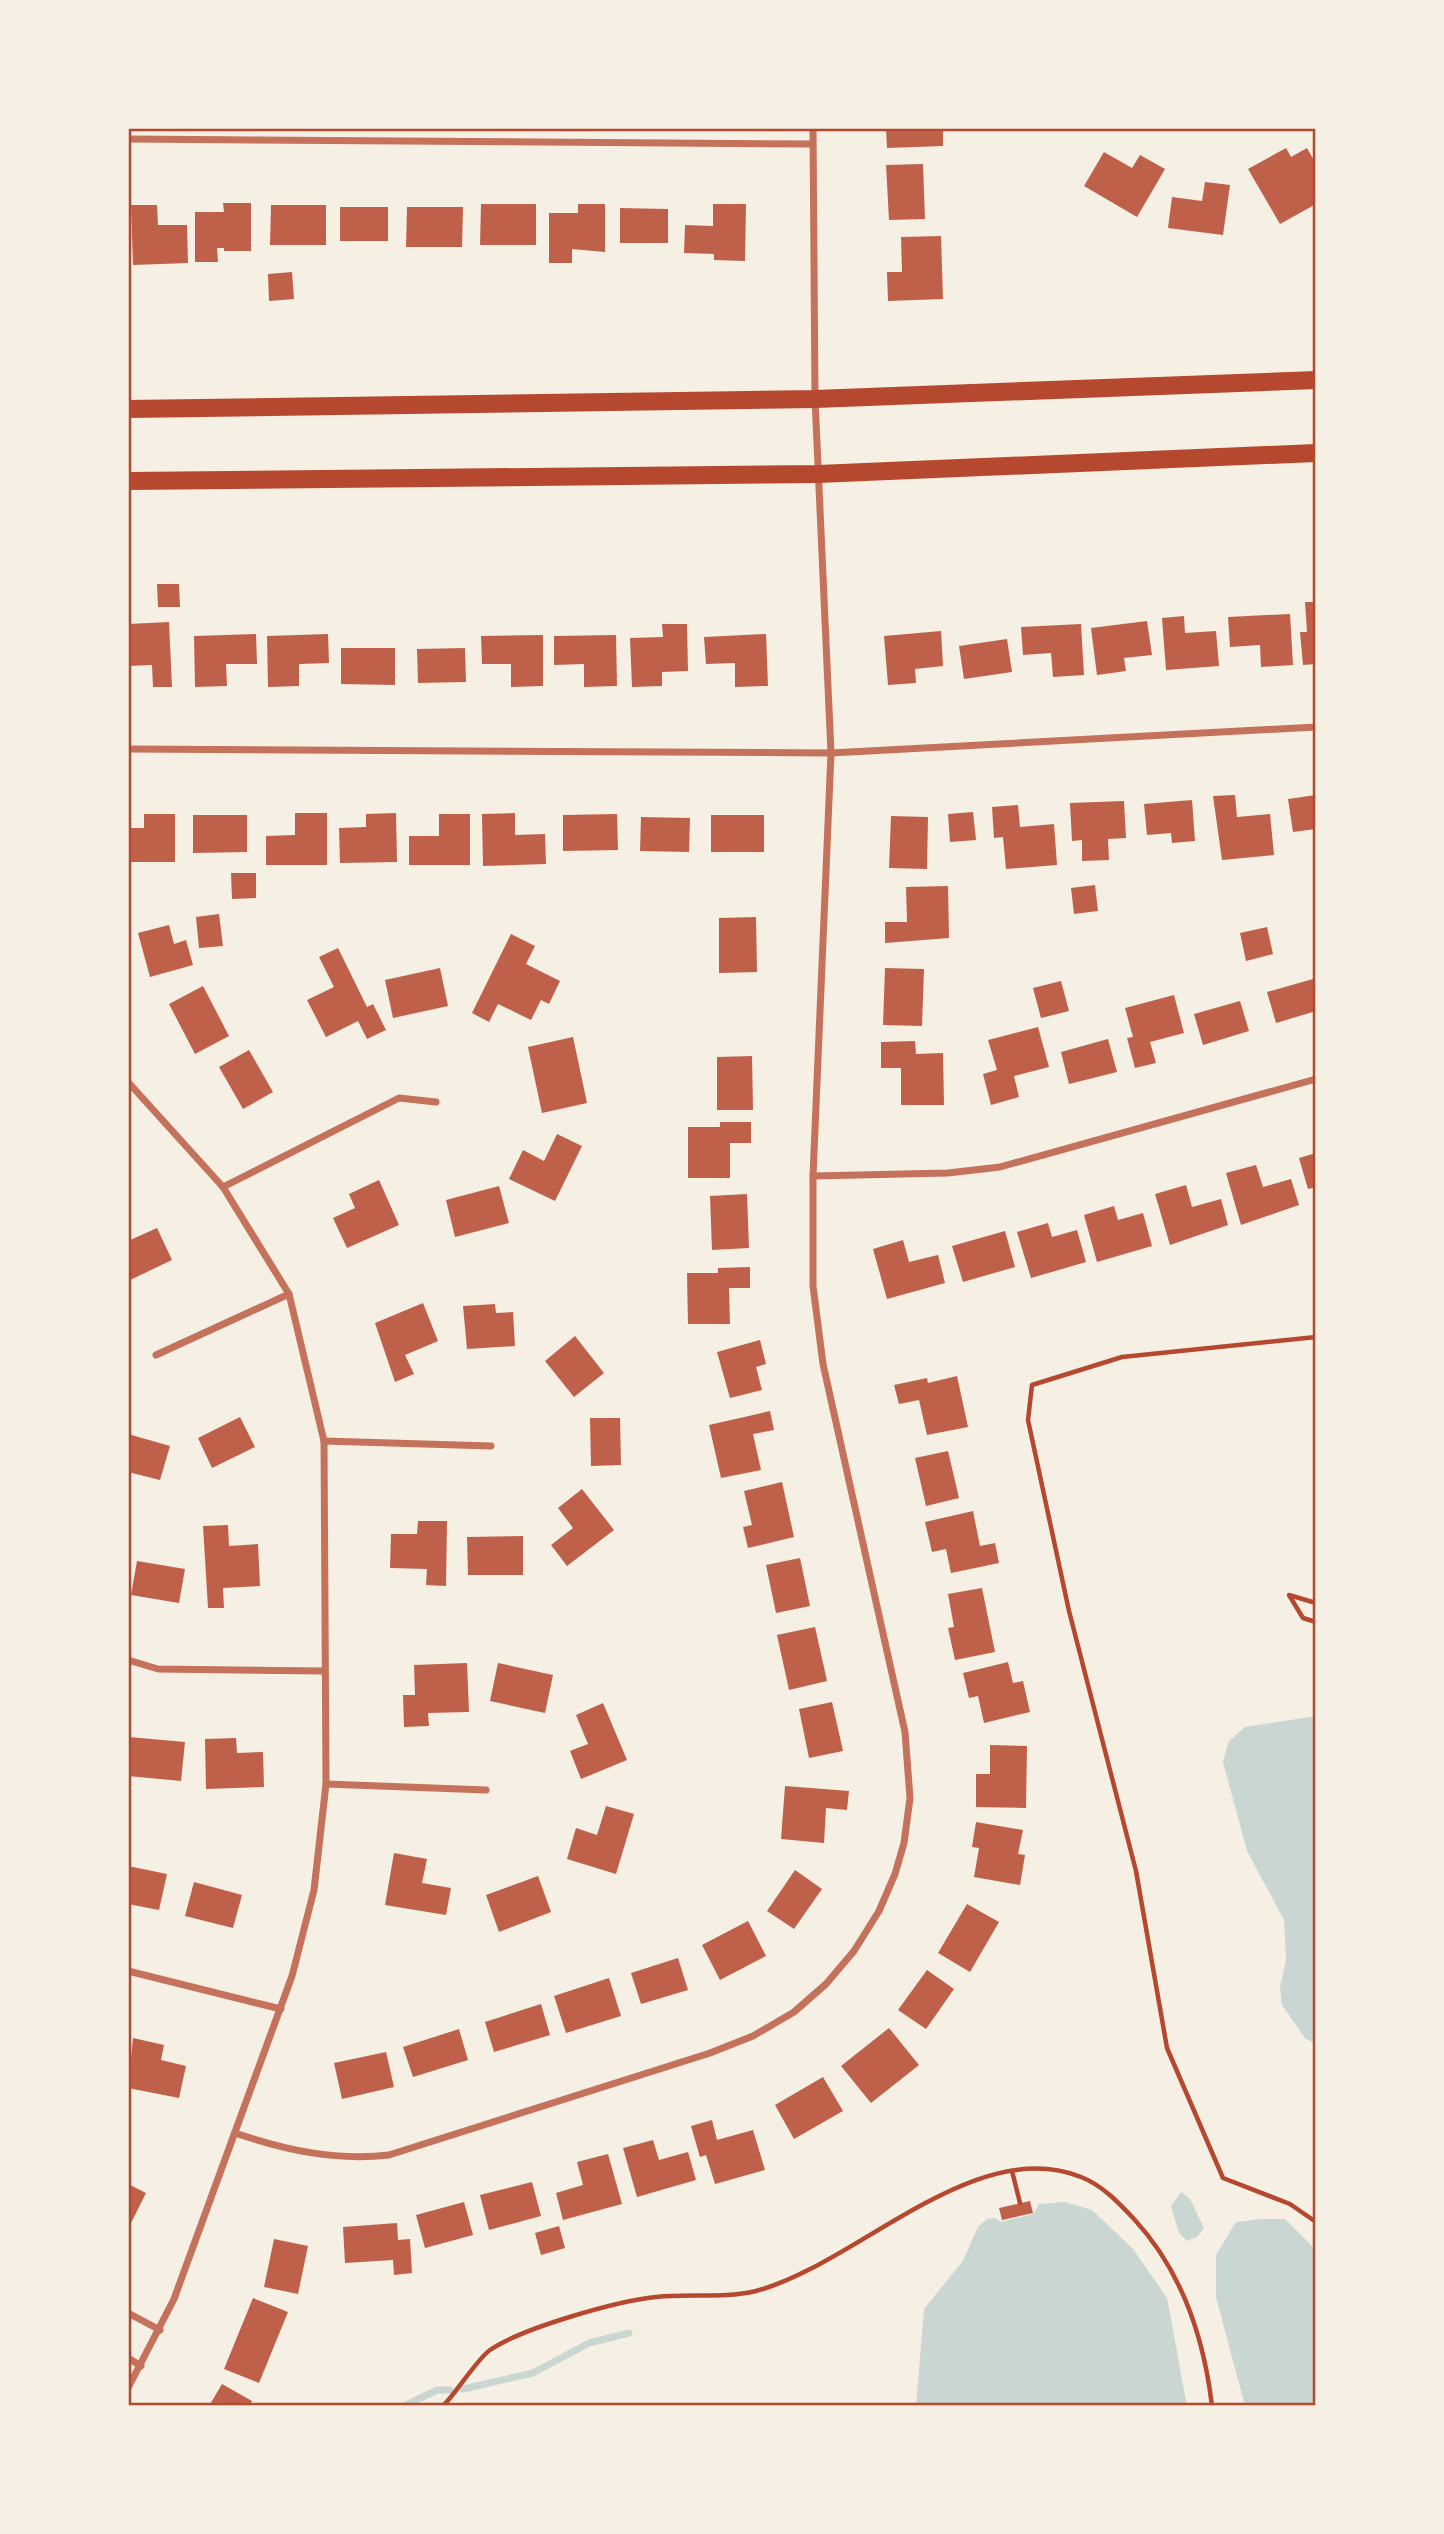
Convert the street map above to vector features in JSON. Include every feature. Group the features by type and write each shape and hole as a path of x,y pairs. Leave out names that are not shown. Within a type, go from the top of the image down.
{"main road":[{"path":"128,409 815,400 1316,380"},
{"path":"128,481 818,474 1316,453"}],"street":[{"path":"235,2133 315,2155 354,2159 388,2155 710,2053 753,2036 794,2012 826,1984 854,1951 880,1911 904,1843 910,1798 910,1768 902,1714 823,1364 813,1286 813,1176 831,754 815,400 813,128"},
{"path":"128,139 813,144"},
{"path":"128,749 831,754 1316,727"},
{"path":"813,1176 948,1173 1000,1167 1316,1079"},
{"path":"128,1082 223,1187 289,1294 324,1441 326,1784 314,1890 281,2009 160,2330 128,2388"},
{"path":"223,1187 399,1098 436,1102"},
{"path":"156,1355 289,1294"},
{"path":"324,1441 491,1446"},
{"path":"128,1660 158,1669 325,1671"},
{"path":"326,1784 486,1790"},
{"path":"128,1971 281,2009"},
{"path":"128,2313 160,2330"},
{"path":"128,2358 142,2366"}],"path":[{"path":"1316,1337 1122,1357 1032,1385 1028,1420 1069,1611 1136,1871 1167,2048 1223,2178 1290,2204 1316,2222"},
{"path":"1316,1603 1289,1595 1303,1618 1316,1622"},
{"path":"443,2406 488,2351 517,2335 621,2303 657,2296 727,2296 757,2290 835,2257 925,2202 962,2186 1012,2171 1040,2167 1081,2177 1112,2196 1139,2225 1191,2306 1209,2378 1212,2406"},
{"path":"1012,2171 1020,2203"}],"shaded area":[{"path":"1316,1716 1316,2044 1305,2038 1282,2005 1280,1988 1286,1959 1284,1920 1247,1851 1223,1762 1229,1741 1245,1727"},
{"path":"1181,2192 1190,2199 1204,2228 1197,2237 1187,2241 1179,2233 1171,2206"},
{"path":"1065,2202 1092,2210 1133,2249 1167,2298 1187,2406 916,2406 924,2309 963,2261 978,2227 987,2219 995,2218 1001,2222 1033,2214 1039,2204"},
{"path":"1285,2219 1316,2250 1316,2406 1245,2406 1216,2297 1216,2255 1236,2222"}],"building":[{"path":"886,128 943,128 943,146 887,148"},
{"path":"1286,148 1291,157 1307,148 1316,164 1316,204 1280,224 1248,169"},
{"path":"1104,152 1132,168 1140,155 1165,169 1137,217 1084,186"},
{"path":"923,164 925,219 889,220 886,165"},
{"path":"1205,182 1230,185 1223,235 1168,228 1172,197 1202,201"},
{"path":"223,203 251,203 251,251 224,251 224,248 217,248 218,262 195,262 195,212 224,212"},
{"path":"481,204 536,204 536,245 480,245"},
{"path":"578,204 605,204 605,252 572,249 572,263 549,263 549,213 578,213"},
{"path":"713,204 746,204 745,261 714,260 714,254 684,253 685,225 713,226"},
{"path":"131,205 157,205 158,225 187,225 188,263 133,265"},
{"path":"271,205 326,205 326,245 270,245"},
{"path":"340,207 388,207 388,241 340,241"},
{"path":"407,207 463,207 462,247 406,247"},
{"path":"620,208 668,209 668,243 620,243"},
{"path":"941,236 943,299 888,301 887,272 902,272 901,237"},
{"path":"292,272 294,299 269,301 268,274"},
{"path":"157,584 179,584 180,607 158,607"},
{"path":"1305,602 1316,602 1316,664 1303,665 1300,632 1307,632"},
{"path":"1290,614 1293,665 1261,667 1260,645 1230,647 1228,617"},
{"path":"1184,616 1185,633 1216,631 1219,666 1166,670 1162,618"},
{"path":"1147,621 1152,655 1124,658 1126,671 1097,675 1091,628"},
{"path":"169,622 172,687 153,687 152,665 128,666 128,624"},
{"path":"662,624 687,624 688,671 662,672 662,686 632,687 630,638 663,637"},
{"path":"1081,624 1084,675 1053,677 1051,653 1023,655 1021,627"},
{"path":"941,631 943,666 915,669 916,683 888,685 884,636"},
{"path":"256,634 257,664 226,664 227,686 195,687 194,636"},
{"path":"328,634 329,663 299,664 299,686 268,687 267,636"},
{"path":"766,634 768,686 735,687 735,663 706,664 704,637"},
{"path":"543,635 543,686 511,687 511,664 482,664 481,636"},
{"path":"616,635 617,686 584,687 584,664 554,665 554,636"},
{"path":"1007,639 1012,672 964,679 959,646"},
{"path":"341,648 395,648 395,685 341,684"},
{"path":"465,648 466,682 418,683 417,649"},
{"path":"1235,795 1237,817 1270,814 1274,855 1222,860 1213,796"},
{"path":"1316,795 1316,829 1293,832 1288,799"},
{"path":"1192,800 1195,841 1172,843 1171,833 1147,835 1144,804"},
{"path":"1124,801 1126,838 1108,839 1109,860 1082,861 1082,840 1072,841 1070,803"},
{"path":"1018,805 1020,827 1054,824 1057,865 1006,869 1003,837 994,838 992,807"},
{"path":"973,812 976,840 950,842 948,814"},
{"path":"295,813 327,813 327,865 266,865 266,836 295,835"},
{"path":"396,813 397,862 340,863 339,828 366,827 366,814"},
{"path":"515,813 515,835 545,834 546,864 483,866 482,814"},
{"path":"144,814 175,814 175,862 128,862 128,828 144,828"},
{"path":"439,814 470,814 470,865 409,865 409,836 439,836"},
{"path":"617,814 618,850 563,851 563,815"},
{"path":"193,815 247,815 247,852 193,853"},
{"path":"711,815 764,815 764,852 711,852"},
{"path":"891,816 928,817 927,869 889,868"},
{"path":"641,817 690,818 689,852 640,851"},
{"path":"231,873 256,873 256,898 232,899"},
{"path":"1095,885 1098,911 1074,914 1071,888"},
{"path":"948,886 949,938 885,943 885,922 907,922 906,887"},
{"path":"219,914 223,946 199,948 196,917"},
{"path":"756,917 757,972 719,973 719,918"},
{"path":"169,925 174,944 186,940 193,965 150,977 138,933"},
{"path":"1267,927 1273,954 1246,961 1240,933"},
{"path":"511,934 535,946 526,964 560,981 549,1004 541,1000 531,1020 498,1004 489,1022 472,1013"},
{"path":"338,948 367,1007 373,1004 386,1030 367,1039 358,1021 326,1037 307,1000 334,987 319,957"},
{"path":"440,968 448,1006 393,1018 385,980"},
{"path":"885,968 924,969 922,1026 883,1025"},
{"path":"1313,979 1316,1011 1276,1023 1267,992"},
{"path":"1061,981 1069,1011 1041,1018 1033,988"},
{"path":"203,986 229,1036 195,1054 169,1004"},
{"path":"1174,995 1184,1033 1150,1042 1156,1063 1135,1068 1127,1038 1133,1037 1125,1008"},
{"path":"1240,1001 1249,1031 1203,1045 1194,1014"},
{"path":"1038,1027 1049,1067 1014,1076 1019,1097 991,1105 983,1074 997,1070 988,1040"},
{"path":"573,1037 587,1103 542,1113 528,1047"},
{"path":"1108,1039 1117,1072 1069,1084 1061,1052"},
{"path":"915,1041 916,1054 943,1053 944,1105 901,1105 901,1068 881,1068 881,1042"},
{"path":"249,1050 273,1092 243,1109 219,1067"},
{"path":"752,1056 753,1110 717,1110 717,1057"},
{"path":"720,1122 751,1122 751,1143 730,1143 730,1178 688,1178 688,1127 720,1127"},
{"path":"557,1134 582,1146 555,1201 509,1179 523,1150 544,1161"},
{"path":"1316,1153 1316,1187 1308,1189 1299,1158"},
{"path":"1256,1165 1263,1187 1291,1179 1299,1205 1241,1225 1226,1173"},
{"path":"379,1180 399,1225 347,1248 333,1218 355,1208 349,1194"},
{"path":"1186,1185 1192,1207 1221,1199 1228,1225 1170,1245 1155,1194"},
{"path":"499,1186 509,1223 455,1237 446,1200"},
{"path":"747,1194 749,1248 712,1250 710,1196"},
{"path":"1114,1206 1118,1220 1143,1213 1152,1246 1097,1262 1084,1215"},
{"path":"1048,1223 1052,1237 1077,1230 1086,1262 1031,1278 1017,1232"},
{"path":"157,1228 172,1260 128,1281 128,1241"},
{"path":"1005,1231 1015,1267 963,1282 952,1246"},
{"path":"903,1240 909,1262 938,1255 945,1283 887,1299 873,1249"},
{"path":"750,1267 750,1288 729,1288 730,1324 688,1324 687,1273 718,1273 718,1268"},
{"path":"423,1303 438,1341 405,1355 414,1374 395,1382 375,1323"},
{"path":"495,1304 496,1313 513,1312 515,1346 467,1349 463,1306"},
{"path":"575,1336 604,1373 574,1397 545,1361"},
{"path":"760,1340 766,1364 756,1367 762,1390 730,1398 717,1352"},
{"path":"957,1376 968,1427 927,1435 919,1400 899,1404 894,1385 927,1378 928,1383"},
{"path":"770,1411 774,1430 753,1434 761,1470 721,1478 709,1425"},
{"path":"240,1417 255,1447 212,1468 198,1438"},
{"path":"590,1418 620,1418 621,1465 591,1466"},
{"path":"128,1434 170,1446 160,1480 128,1472"},
{"path":"948,1451 959,1498 926,1506 915,1458"},
{"path":"782,1482 794,1537 748,1548 743,1527 752,1525 744,1491"},
{"path":"582,1489 614,1530 567,1566 551,1545 573,1528 558,1508"},
{"path":"973,1511 980,1546 995,1543 999,1563 951,1573 946,1549 932,1552 925,1522"},
{"path":"418,1521 447,1521 446,1586 426,1585 427,1569 390,1568 391,1534 417,1534"},
{"path":"228,1525 229,1546 258,1544 260,1586 223,1588 224,1608 208,1608 203,1526"},
{"path":"523,1536 523,1575 468,1575 467,1537"},
{"path":"800,1558 810,1606 776,1613 766,1565"},
{"path":"137,1561 185,1569 179,1603 131,1595"},
{"path":"982,1588 995,1652 955,1660 948,1628 954,1627 948,1594"},
{"path":"815,1627 827,1681 789,1690 777,1635"},
{"path":"1008,1662 1013,1683 1023,1681 1030,1712 984,1723 978,1696 969,1698 963,1673"},
{"path":"467,1663 469,1712 428,1713 429,1726 404,1727 403,1695 415,1695 414,1665"},
{"path":"498,1663 553,1675 545,1713 490,1701"},
{"path":"832,1702 843,1751 809,1758 799,1709"},
{"path":"603,1703 627,1760 581,1779 570,1751 588,1744 576,1715"},
{"path":"129,1737 185,1742 181,1781 128,1776"},
{"path":"236,1738 237,1753 263,1752 264,1787 206,1789 205,1739"},
{"path":"990,1745 1027,1746 1026,1808 976,1807 976,1774 990,1774"},
{"path":"785,1786 849,1791 847,1810 826,1808 824,1843 781,1839"},
{"path":"606,1806 634,1814 616,1874 567,1859 576,1828 597,1835"},
{"path":"976,1822 1023,1830 1018,1854 1025,1855 1020,1885 974,1877 979,1848 972,1847"},
{"path":"394,1853 427,1859 422,1883 451,1888 446,1915 385,1905"},
{"path":"128,1866 167,1874 159,1910 128,1904"},
{"path":"795,1870 822,1889 794,1929 767,1911"},
{"path":"538,1876 551,1912 499,1932 486,1895"},
{"path":"194,1882 242,1895 233,1928 185,1916"},
{"path":"967,1904 999,1922 970,1972 938,1953"},
{"path":"748,1921 766,1956 720,1980 702,1945"},
{"path":"678,1958 688,1990 641,2004 631,1973"},
{"path":"927,1970 954,1989 926,2029 898,2010"},
{"path":"609,1978 621,2016 566,2033 554,1996"},
{"path":"541,2004 550,2035 494,2052 485,2022"},
{"path":"889,2028 919,2065 871,2103 841,2066"},
{"path":"459,2029 468,2060 413,2077 403,2047"},
{"path":"133,2038 164,2045 161,2060 186,2066 179,2098 128,2088"},
{"path":"386,2052 394,2087 342,2099 334,2063"},
{"path":"823,2077 843,2111 794,2139 775,2105"},
{"path":"712,2120 717,2140 753,2130 765,2170 715,2184 706,2155 700,2157 691,2126"},
{"path":"653,2140 659,2160 688,2152 696,2180 637,2197 623,2148"},
{"path":"608,2154 622,2204 563,2220 556,2193 583,2185 577,2162"},
{"path":"532,2182 541,2216 489,2230 480,2195"},
{"path":"128,2184 146,2193 128,2229"},
{"path":"1030,2201 1033,2213 1002,2220 999,2208"},
{"path":"464,2202 473,2235 425,2248 416,2215"},
{"path":"397,2223 398,2240 410,2239 412,2273 394,2275 393,2260 345,2263 343,2227"},
{"path":"559,2226 565,2248 541,2255 535,2233"},
{"path":"274,2239 308,2246 298,2294 264,2287"},
{"path":"253,2298 288,2312 259,2383 224,2369"},
{"path":"222,2384 252,2401 249,2406 209,2406"}],"waterway":[{"path":"463,2389 533,2373 589,2343 629,2333"},
{"path":"404,2406 437,2390 450,2390"}]}
